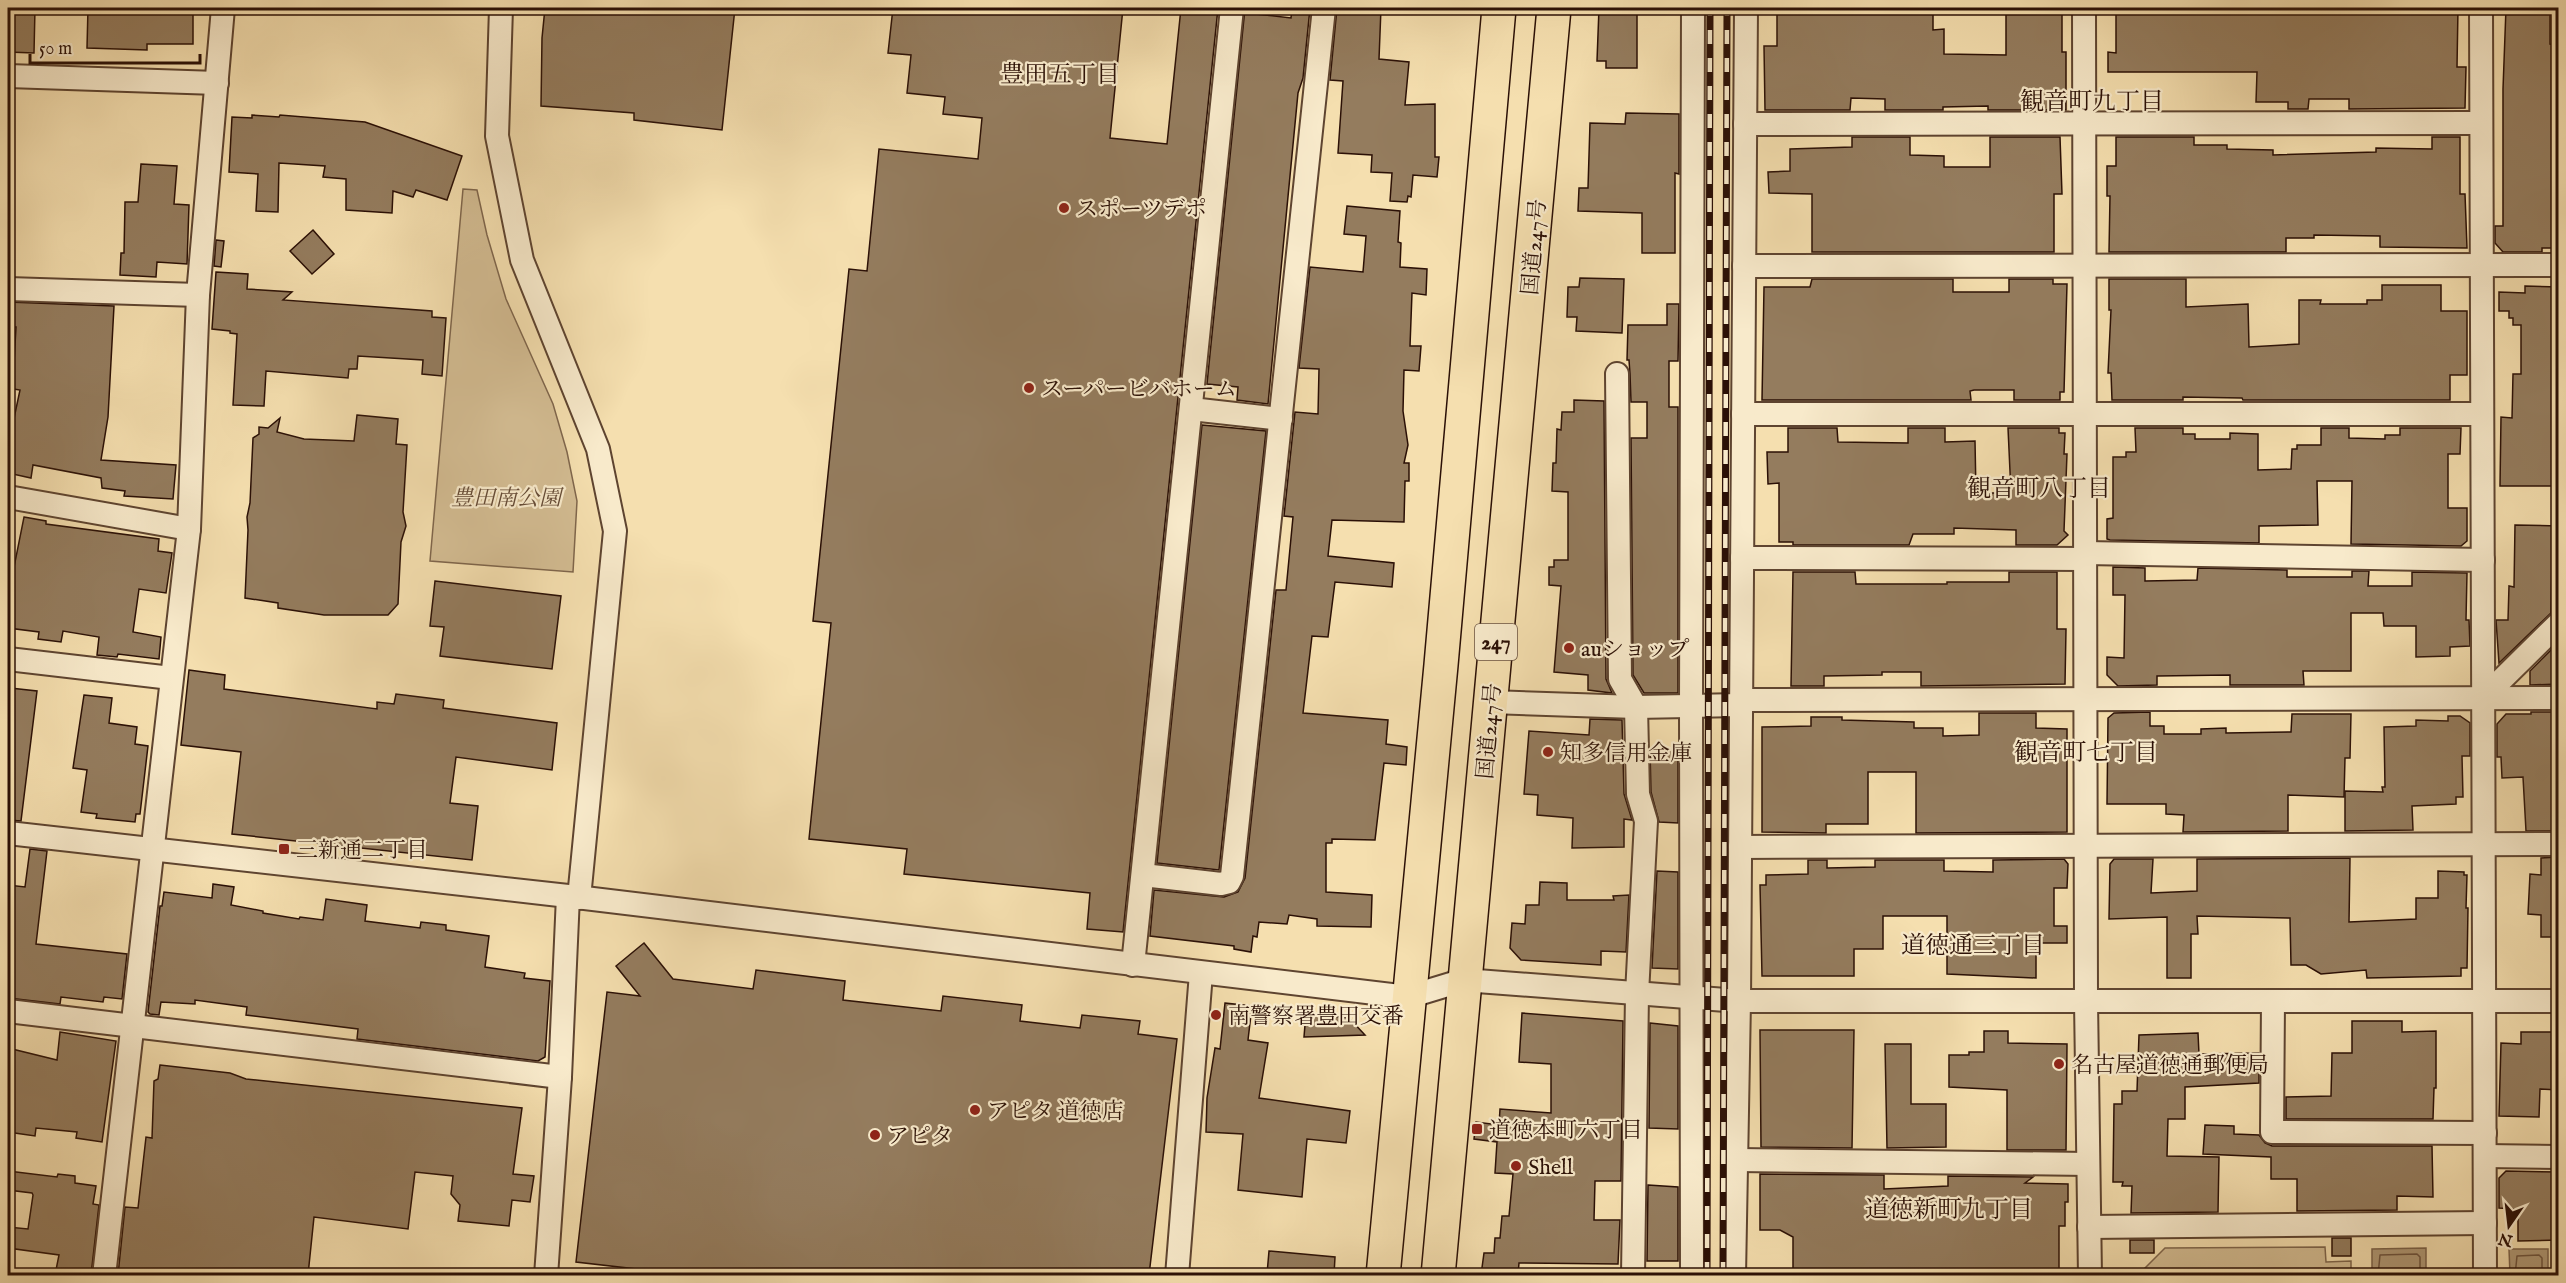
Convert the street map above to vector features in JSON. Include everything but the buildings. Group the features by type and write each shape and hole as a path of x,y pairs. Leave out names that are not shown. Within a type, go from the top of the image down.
{"highway":[{"name":"247","path":"1383,1275 1441,664 1499,8"},
{"name":"国道247号","path":"1438,1275 1554,8"}],"street":[{"path":"104,1275 189,529 198,295 223,8"},
{"path":"501,8 497,136 522,260 598,449 615,531 573,897 546,1275"},
{"path":"1133,965 1232,8"},
{"path":"1143,875 1221,884 1229,882 1232,876 1324,8"},
{"path":"1692,1275 1693,8"},
{"path":"1734,1275 1739,1001 1746,8"},
{"path":"2084,8 2086,1001 2090,1275"},
{"path":"2481,8 2486,1275"},
{"path":"8,75 217,82"},
{"path":"1745,124 2481,123"},
{"path":"1744,266 2559,265"},
{"path":"8,289 198,295"},
{"path":"1617,374 1620,679 1636,707 1638,794 1646,821 1637,994 1634,1275"},
{"path":"1191,409 1281,419"},
{"path":"1743,414 2482,414"},
{"path":"8,496 189,529"},
{"path":"1742,558 2085,556 2483,560"},
{"path":"2483,698 2559,624"},
{"path":"8,659 171,678"},
{"path":"1491,702 1691,708 1741,703 2559,698"},
{"path":"8,833 573,897 1408,997 1464,980 1739,1001 2559,1000"},
{"path":"1740,846 2559,844"},
{"path":"1177,1275 1202,973"},
{"path":"2273,1001 2272,1132 2485,1133"},
{"path":"8,1011 560,1077"},
{"path":"2485,1156 2559,1157"},
{"path":"1736,1160 2088,1164"},
{"path":"2089,1227 2485,1222"}],"green space":[{"name":"豊田南公園","path":"463,189 477,190 487,235 506,299 553,404 567,452 577,501 573,572 430,561"},
{"path":"2325,1247 2326,1262 2351,1261 2351,1275 2138,1275 2165,1248"}],"water":[{"path":"2426,1248 2426,1275 2372,1275 2372,1249"},
{"path":"2509,1249 2548,1249 2548,1275 2510,1275"}],"railway":[{"path":"1707,1276 1710,8"},
{"path":"1723,1276 1727,8"}],"place":[{"name":"スポーツデポ","path":"1064,208"},
{"name":"スーパービバホーム","path":"1029,388"},
{"name":"auショップ","path":"1569,648"},
{"name":"知多信用金庫","path":"1548,752"},
{"name":"三新通二丁目","path":"284,849"},
{"name":"南警察署豊田交番","path":"1216,1015"},
{"name":"名古屋道徳通郵便局","path":"2059,1064"},
{"name":"アピタ 道徳店","path":"975,1110"},
{"name":"道徳本町六丁目","path":"1477,1129"},
{"name":"アピタ","path":"875,1135"},
{"name":"Shell","path":"1516,1166"}],"district":[{"name":"豊田五丁目","path":"1060,74"},
{"name":"観音町九丁目","path":"2092,101"},
{"name":"観音町八丁目","path":"2039,488"},
{"name":"観音町七丁目","path":"2086,752"},
{"name":"道徳通三丁目","path":"1973,945"},
{"name":"道徳新町九丁目","path":"1949,1209"}]}
